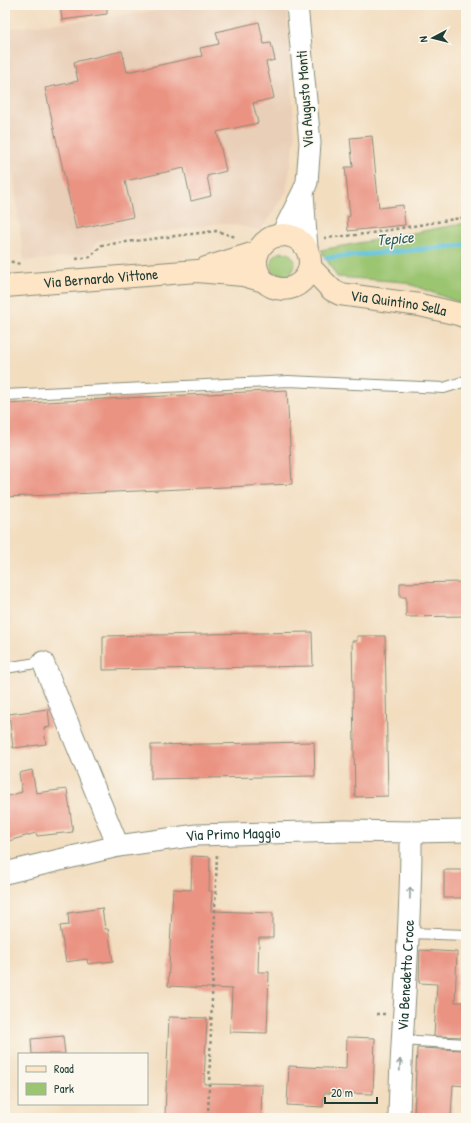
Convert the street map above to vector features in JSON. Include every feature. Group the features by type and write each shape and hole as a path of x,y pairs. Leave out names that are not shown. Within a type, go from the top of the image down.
{"street":[{"name":"Via Augusto Monti","path":"267,244 303,192 307,182 310,143 297,5"},
{"name":"Via Augusto Monti","path":"303,192 312,251"},
{"path":"284,235 293,237 312,251 307,275 302,282 295,287 278,289 270,287 259,275 256,266 256,259 267,244 284,235"},
{"name":"Via Bernardo Vittone","path":"197,271 267,244"},
{"name":"Via Quintino Sella","path":"312,251 332,290"},
{"name":"Via Bernardo Vittone","path":"5,286 197,271 243,275 264,282"},
{"name":"Via Quintino Sella","path":"295,287 332,290 340,294 420,305 466,317"},
{"path":"43,662 118,846"},
{"name":"Via Primo Maggio","path":"5,873 118,846 197,835 345,831 466,831"},
{"name":"Via Benedetto Croce","path":"399,1118 402,1040 409,933 411,832"}],"lane":[{"path":"5,395 288,381 444,388 466,381"},
{"path":"5,668 43,662"},
{"path":"409,933 466,935"},
{"path":"402,1040 466,1044"}],"path":[{"path":"312,251 366,234 466,217"},
{"path":"76,259 90,257 102,245 216,231 267,244"},
{"path":"5,260 24,265"},
{"path":"208,1116 217,834"}],"shaded area":[{"path":"206,5 287,5 295,139 286,192 261,230 222,223 98,241 88,254 24,262 5,107 5,29"}],"green space":[{"path":"466,223 466,305 404,282 337,277 321,250"},
{"path":"278,252 288,252 295,259 295,269 288,276 278,276 271,269 271,259"}],"building":[{"path":"60,5 107,5 107,14 62,20"},
{"path":"259,22 264,44 271,43 275,60 266,62 274,98 253,103 258,123 217,132 226,171 207,176 211,196 191,201 184,168 125,181 133,217 76,229 45,88 78,81 74,62 122,51 127,72 202,56 200,48 219,44 216,32"},
{"path":"372,136 379,208 403,205 405,225 348,231 347,217 350,216 345,167 353,167 350,138"},
{"path":"287,390 292,484 5,497 5,404"},
{"path":"466,582 466,616 406,617 406,597 400,597 400,583"},
{"path":"312,632 313,666 103,670 103,636"},
{"path":"357,636 385,636 388,796 355,797 352,641 357,641"},
{"path":"48,709 50,727 44,728 46,744 13,748 9,714"},
{"path":"314,742 315,776 151,779 151,745"},
{"path":"32,770 36,793 67,789 73,832 37,836 36,833 5,842 5,797 22,792 19,773"},
{"path":"192,856 210,857 209,891 212,891 211,911 273,913 273,938 259,938 258,972 269,972 267,1033 230,1032 232,989 168,986 173,889 191,890"},
{"path":"444,870 466,870 466,898 444,898"},
{"path":"102,908 105,929 108,929 113,961 88,964 87,959 66,962 60,926 69,925 68,913"},
{"path":"420,950 457,952 455,1002 464,1002 463,1037 434,1036 437,984 419,983"},
{"path":"169,1017 207,1018 204,1084 262,1085 261,1118 165,1115"},
{"path":"63,1036 65,1053 32,1053 31,1039"},
{"path":"347,1037 375,1038 373,1094 324,1093 323,1107 287,1105 289,1066 346,1069"},
{"path":"417,1048 466,1050 466,1086 453,1085 451,1116 446,1115 446,1118 414,1118"}],"waterway":[{"name":"Tepice","path":"326,258 466,245"}]}
